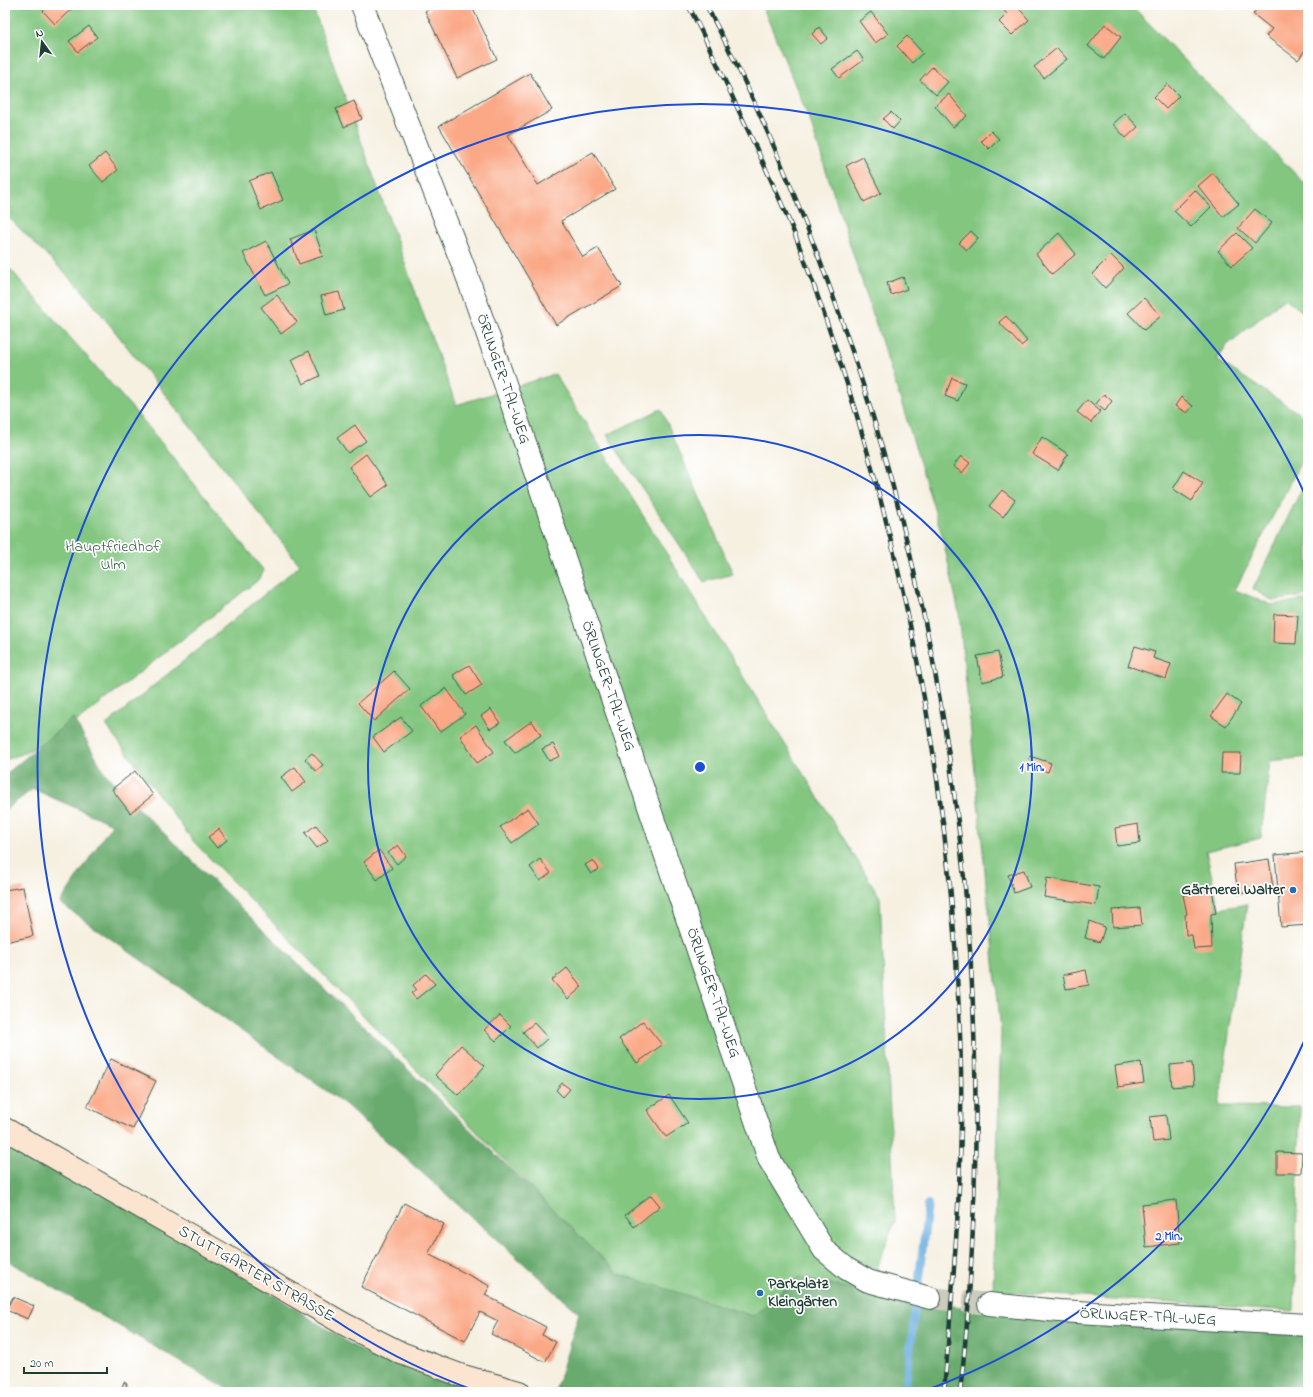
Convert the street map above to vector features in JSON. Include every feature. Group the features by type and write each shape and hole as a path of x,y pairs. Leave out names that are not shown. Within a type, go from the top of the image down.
{"main road":[{"name":"STUTTGARTER STRASSE","path":"5,1129 344,1324 401,1353 460,1375 519,1392"}],"street":[{"name":"ÖRLINGER-TAL-WEG","path":"362,5 466,273 769,1159 824,1250 847,1269 868,1281 930,1298"},
{"name":"ÖRLINGER-TAL-WEG","path":"989,1304 1059,1311 1308,1325"}],"green space":[{"path":"5,5 312,5 456,405 555,374 880,897 895,1221 845,1352 629,1288 194,842 106,725 300,565 82,290 5,214"},
{"path":"762,5 1131,5 1308,187 1308,316 1285,298 1226,346 1217,360 1308,419 1308,448 1235,590 1272,605 1308,599 1308,757 1270,761 1261,838 1206,851 1219,909 1247,904 1219,1106 1300,1107 1294,1311 993,1291 1001,1032 959,613 942,535 906,417 810,121"},
{"name":"Hauptfriedhof Ulm","path":"5,263 147,425 264,571 257,581 66,730 25,753 5,760"},
{"path":"661,409 733,574 704,582 607,435"},
{"path":"1308,476 1308,595 1273,601 1253,589"},
{"path":"73,718 105,773 141,811 619,1274 753,1316 799,1277 900,1300 997,1311 1308,1331 1308,1392 555,1392 579,1313 345,1104 60,903 112,824 33,789 5,810 5,775"},
{"path":"5,1143 131,1204 369,1356 519,1392 232,1392 5,1259"}],"building":[{"path":"49,5 76,5 55,24 43,11"},
{"path":"438,5 471,5 497,59 457,78 425,11"},
{"path":"999,5 1016,5 1029,20 1012,35 999,22 1007,14"},
{"path":"1260,5 1296,5 1308,14 1308,46 1298,60 1266,36 1272,29 1253,14"},
{"path":"871,12 888,34 875,43 859,21"},
{"path":"1105,24 1121,37 1104,59 1088,46"},
{"path":"89,26 97,37 78,52 69,41"},
{"path":"819,27 828,38 821,44 812,34"},
{"path":"907,36 923,53 912,63 897,46"},
{"path":"1057,48 1067,59 1044,78 1034,67"},
{"path":"857,51 864,60 839,78 832,69"},
{"path":"932,67 948,82 936,95 920,80"},
{"path":"530,73 552,110 508,135 538,185 593,152 615,189 561,221 583,257 598,248 622,286 556,325 439,126"},
{"path":"1167,84 1179,96 1166,109 1154,97"},
{"path":"949,94 967,116 953,127 935,106"},
{"path":"354,101 362,119 344,127 336,109"},
{"path":"891,112 900,121 893,129 883,119"},
{"path":"1125,113 1138,127 1126,138 1113,124"},
{"path":"991,131 999,139 989,149 981,141"},
{"path":"105,153 118,170 103,182 89,166"},
{"path":"863,157 881,193 864,202 846,166"},
{"path":"271,172 283,200 261,210 249,181"},
{"path":"1213,173 1239,204 1223,217 1198,186"},
{"path":"1195,190 1211,207 1191,227 1174,211"},
{"path":"1255,209 1272,223 1255,243 1238,228"},
{"path":"314,230 323,256 299,264 290,239"},
{"path":"971,231 978,238 967,250 959,243"},
{"path":"1059,233 1076,254 1052,274 1036,254"},
{"path":"1237,233 1252,248 1232,266 1218,251"},
{"path":"266,241 288,284 265,295 243,253"},
{"path":"1111,255 1124,268 1105,288 1092,274"},
{"path":"903,277 907,289 891,295 887,283"},
{"path":"339,292 344,310 326,315 321,296"},
{"path":"277,295 297,322 281,334 261,307"},
{"path":"1144,298 1161,316 1144,330 1128,313"},
{"path":"1006,316 1027,341 1021,346 999,322"},
{"path":"309,351 320,376 303,384 291,360"},
{"path":"952,378 965,383 958,401 945,396"},
{"path":"1104,394 1112,401 1105,411 1096,404"},
{"path":"1181,397 1193,406 1187,413 1175,406"},
{"path":"1087,400 1100,411 1091,423 1077,412"},
{"path":"355,425 366,441 348,453 337,438"},
{"path":"1042,437 1068,454 1058,470 1032,454"},
{"path":"366,454 388,485 371,497 349,467"},
{"path":"961,456 970,463 962,473 953,466"},
{"path":"1184,471 1203,483 1192,501 1173,489"},
{"path":"1002,490 1015,500 1003,517 989,506"},
{"path":"1274,614 1298,615 1296,644 1273,643"},
{"path":"1135,646 1155,652 1153,658 1171,664 1166,679 1128,666"},
{"path":"998,652 1003,677 982,682 977,656"},
{"path":"469,665 482,685 466,695 453,675"},
{"path":"394,671 410,689 374,721 358,703"},
{"path":"446,688 465,714 440,732 421,706"},
{"path":"1227,694 1241,704 1226,726 1211,716"},
{"path":"491,709 500,723 490,729 481,716"},
{"path":"401,717 412,731 384,752 373,737"},
{"path":"532,721 541,735 515,753 505,740"},
{"path":"476,725 494,752 477,763 460,736"},
{"path":"553,744 560,756 549,761 542,749"},
{"path":"312,753 323,765 316,771 305,759"},
{"path":"1222,753 1241,753 1240,773 1221,773"},
{"path":"1030,756 1051,763 1048,772 1027,765"},
{"path":"295,767 306,782 292,792 281,777"},
{"path":"135,771 153,795 130,813 112,789"},
{"path":"528,808 539,824 512,843 500,827"},
{"path":"1138,824 1140,843 1117,846 1115,828"},
{"path":"316,825 328,840 317,848 305,833"},
{"path":"219,829 227,840 217,848 208,837"},
{"path":"398,845 406,856 397,864 388,853"},
{"path":"379,850 392,868 377,880 364,862"},
{"name":"Gärtnerei Walter","path":"1308,852 1308,925 1281,927 1275,855"},
{"path":"540,859 551,873 540,881 530,867"},
{"path":"1269,859 1273,889 1238,894 1234,864"},
{"path":"593,860 599,869 591,874 585,865"},
{"path":"1024,870 1030,887 1014,893 1008,875"},
{"path":"1047,878 1099,887 1096,905 1044,897"},
{"path":"23,887 33,936 5,942 5,890"},
{"path":"1212,889 1216,913 1211,914 1212,948 1194,949 1192,935 1186,935 1185,915 1187,914 1183,895"},
{"path":"1140,908 1142,925 1113,927 1112,910"},
{"path":"1089,921 1105,927 1100,942 1085,938"},
{"path":"567,968 582,987 568,999 552,980"},
{"path":"1086,970 1089,985 1066,989 1063,975"},
{"path":"426,974 435,984 416,999 411,993 416,989 413,985"},
{"path":"500,1015 511,1026 496,1041 484,1030"},
{"path":"643,1021 662,1045 637,1063 619,1039"},
{"path":"534,1023 548,1038 537,1048 523,1032"},
{"path":"461,1045 485,1066 458,1095 435,1075"},
{"path":"111,1059 156,1081 133,1129 87,1107"},
{"path":"1141,1062 1144,1083 1118,1087 1115,1066"},
{"path":"1192,1063 1194,1085 1172,1087 1170,1065"},
{"path":"562,1083 570,1089 563,1097 556,1090"},
{"path":"669,1095 688,1123 666,1137 647,1110"},
{"path":"1166,1115 1169,1140 1153,1142 1150,1117"},
{"path":"1277,1152 1302,1153 1301,1173 1277,1173"},
{"path":"651,1195 660,1206 634,1227 625,1215"},
{"path":"1176,1200 1180,1243 1146,1247 1142,1204"},
{"path":"404,1203 444,1224 428,1254 490,1286 485,1295 546,1327 542,1335 556,1342 545,1362 491,1334 498,1321 480,1312 465,1341 361,1287"},
{"path":"1306,1222 1308,1222 1308,1247 1305,1247"},
{"path":"13,1297 34,1306 28,1319 6,1310"},
{"path":"124,1382 127,1384 126,1386 136,1392 120,1392"}],"waterway":[{"path":"905,1392 928,1204"}],"tunnel":[{"path":"930,1298 989,1304"}],"railway":[{"path":"688,5 714,57 783,207 797,240 833,340 864,441 892,544 915,647 933,752 947,857 956,963 961,1069 959,1190 944,1392"},
{"path":"706,5 738,67 781,163 820,261 859,371 892,482 919,594 941,708 958,823 969,938 975,1054 975,1170 973,1226 968,1309 960,1392"}],"place":[{"name":"Gärtnerei Walter","path":"1293,890"},
{"name":"Parkplatz Kleingärten","path":"760,1293"}]}
